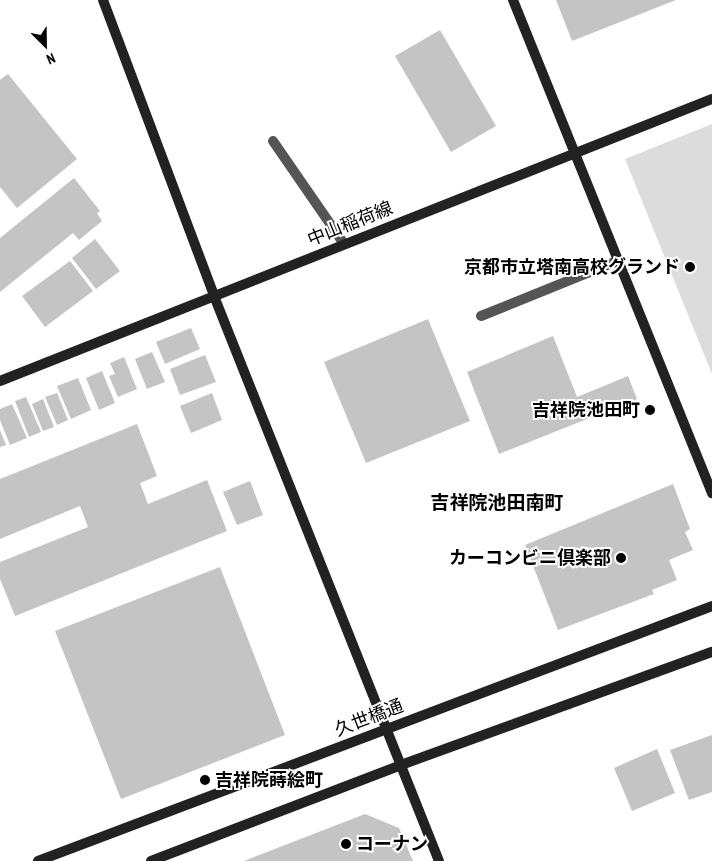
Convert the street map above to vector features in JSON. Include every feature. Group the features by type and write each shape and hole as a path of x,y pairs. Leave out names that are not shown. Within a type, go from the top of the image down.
{"street":[{"path":"103,0 214,296 439,861"},
{"path":"513,0 712,493"},
{"name":"中山稲荷線","path":"0,381 712,99"},
{"path":"273,141 344,244"},
{"path":"481,316 617,261"},
{"name":"久世橋通","path":"38,861 712,606"},
{"path":"151,861 401,765 712,652"}],"shaded area":[{"name":"京都市立塔南高校グランド","path":"712,124 712,374 625,159"}],"building":[{"path":"556,0 676,0 572,41"},
{"path":"440,30 496,126 451,152 395,56"},
{"path":"8,74 77,159 17,208 0,187 0,80"},
{"path":"74,178 100,211 97,213 102,221 79,240 73,233 0,292 0,238"},
{"path":"95,239 120,271 96,289 72,258"},
{"path":"70,261 93,291 45,327 22,296"},
{"path":"428,319 470,421 366,463 324,362"},
{"path":"191,328 200,349 165,364 156,342"},
{"path":"553,336 577,397 628,376 637,399 499,454 467,372"},
{"path":"152,352 165,382 147,389 135,359"},
{"path":"205,355 216,382 180,395 170,369"},
{"path":"124,357 137,389 118,397 109,376 115,374 110,363"},
{"path":"102,371 115,403 99,410 86,378"},
{"path":"78,378 91,410 71,419 57,386"},
{"path":"57,393 68,420 57,425 45,397"},
{"path":"212,393 222,420 191,433 180,406"},
{"path":"26,397 41,432 29,437 15,401"},
{"path":"43,399 54,427 43,431 32,404"},
{"path":"12,404 27,438 10,445 0,420 0,409"},
{"path":"137,424 157,476 140,483 148,504 207,480 227,531 15,616 0,579 0,562 88,527 80,506 0,539 0,479"},
{"path":"0,430 6,445 0,447"},
{"path":"250,481 263,515 237,525 223,492"},
{"path":"673,484 690,529 685,532 693,550 669,560 677,580 652,590 654,594 558,630 525,545"},
{"path":"220,567 285,735 121,799 55,631"},
{"path":"712,735 712,792 689,800 670,750"},
{"path":"657,749 675,793 632,811 614,768"},
{"name":"コーナン","path":"365,814 399,828 413,861 244,861"}],"place":[{"name":"京都市立塔南高校グランド","path":"690,267"},
{"name":"吉祥院池田町","path":"650,410"},
{"name":"カーコンビニ倶楽部","path":"621,558"},
{"name":"吉祥院蒔絵町","path":"205,780"},
{"name":"コーナン","path":"346,844"}],"district":[{"name":"吉祥院池田南町","path":"497,503"}]}
